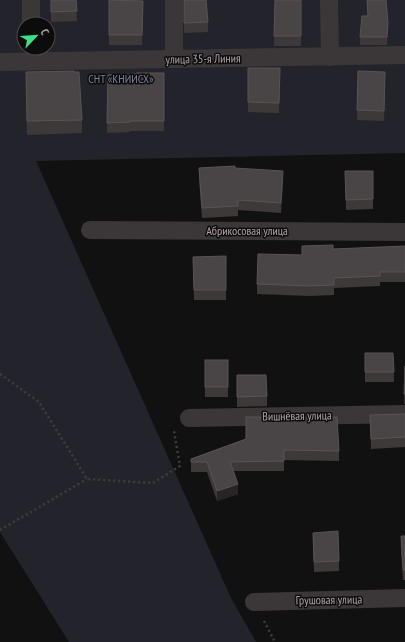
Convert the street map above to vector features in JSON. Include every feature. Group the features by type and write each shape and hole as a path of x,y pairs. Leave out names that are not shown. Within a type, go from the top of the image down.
{"street":[{"path":"31,0 31,16"},
{"path":"174,0 174,59"},
{"path":"329,0 330,57"},
{"name":"улица 35-я Линия","path":"0,62 27,56"},
{"name":"улица 35-я Линия","path":"56,56 174,59 405,56"},
{"name":"Абрикосовая улица","path":"90,230 405,232"},
{"name":"Вишнёвая улица","path":"188,418 405,414"},
{"name":"Грушовая улица","path":"254,602 405,598"}],"path":[{"path":"0,374 40,402 87,479"},
{"path":"0,530 87,479 153,483 180,466 174,431 188,418"}],"green space":[{"name":"СНТ «КНИИСХ»","path":"0,0 405,0 405,153 36,161 231,598 256,642 69,642 0,532"}],"building":[{"path":"51,0 76,0 77,11 51,12"},
{"path":"109,0 143,1 142,35 109,35"},
{"path":"184,0 206,0 208,22 184,23"},
{"path":"275,0 301,0 301,36 274,36"},
{"path":"367,0 386,0 388,23 387,37 360,37 362,16 368,16"},
{"path":"248,68 280,68 279,103 248,102"},
{"path":"358,71 385,72 384,111 357,110"},
{"path":"26,72 79,72 82,120 27,121"},
{"path":"164,73 164,121 107,123 108,75"},
{"path":"235,166 235,168 283,171 281,203 238,200 238,206 202,208 199,168"},
{"path":"345,171 373,171 373,199 346,200"},
{"path":"333,245 333,249 405,246 405,272 380,272 380,276 334,278 334,285 309,286 257,284 258,254 302,255 302,246"},
{"path":"226,256 226,290 194,290 193,257"},
{"path":"365,353 393,353 394,372 365,372"},
{"path":"205,360 228,360 228,387 205,387"},
{"path":"405,366 405,394 404,394"},
{"path":"237,375 266,375 267,396 237,397"},
{"path":"405,414 405,437 371,439 370,415"},
{"path":"246,417 269,417 269,419 337,417 339,451 284,450 284,461 230,462 238,484 217,491 207,462 191,462 191,459 246,439"},
{"path":"338,531 339,561 314,562 313,533"},
{"path":"401,536 405,536 405,570 403,570"}]}
